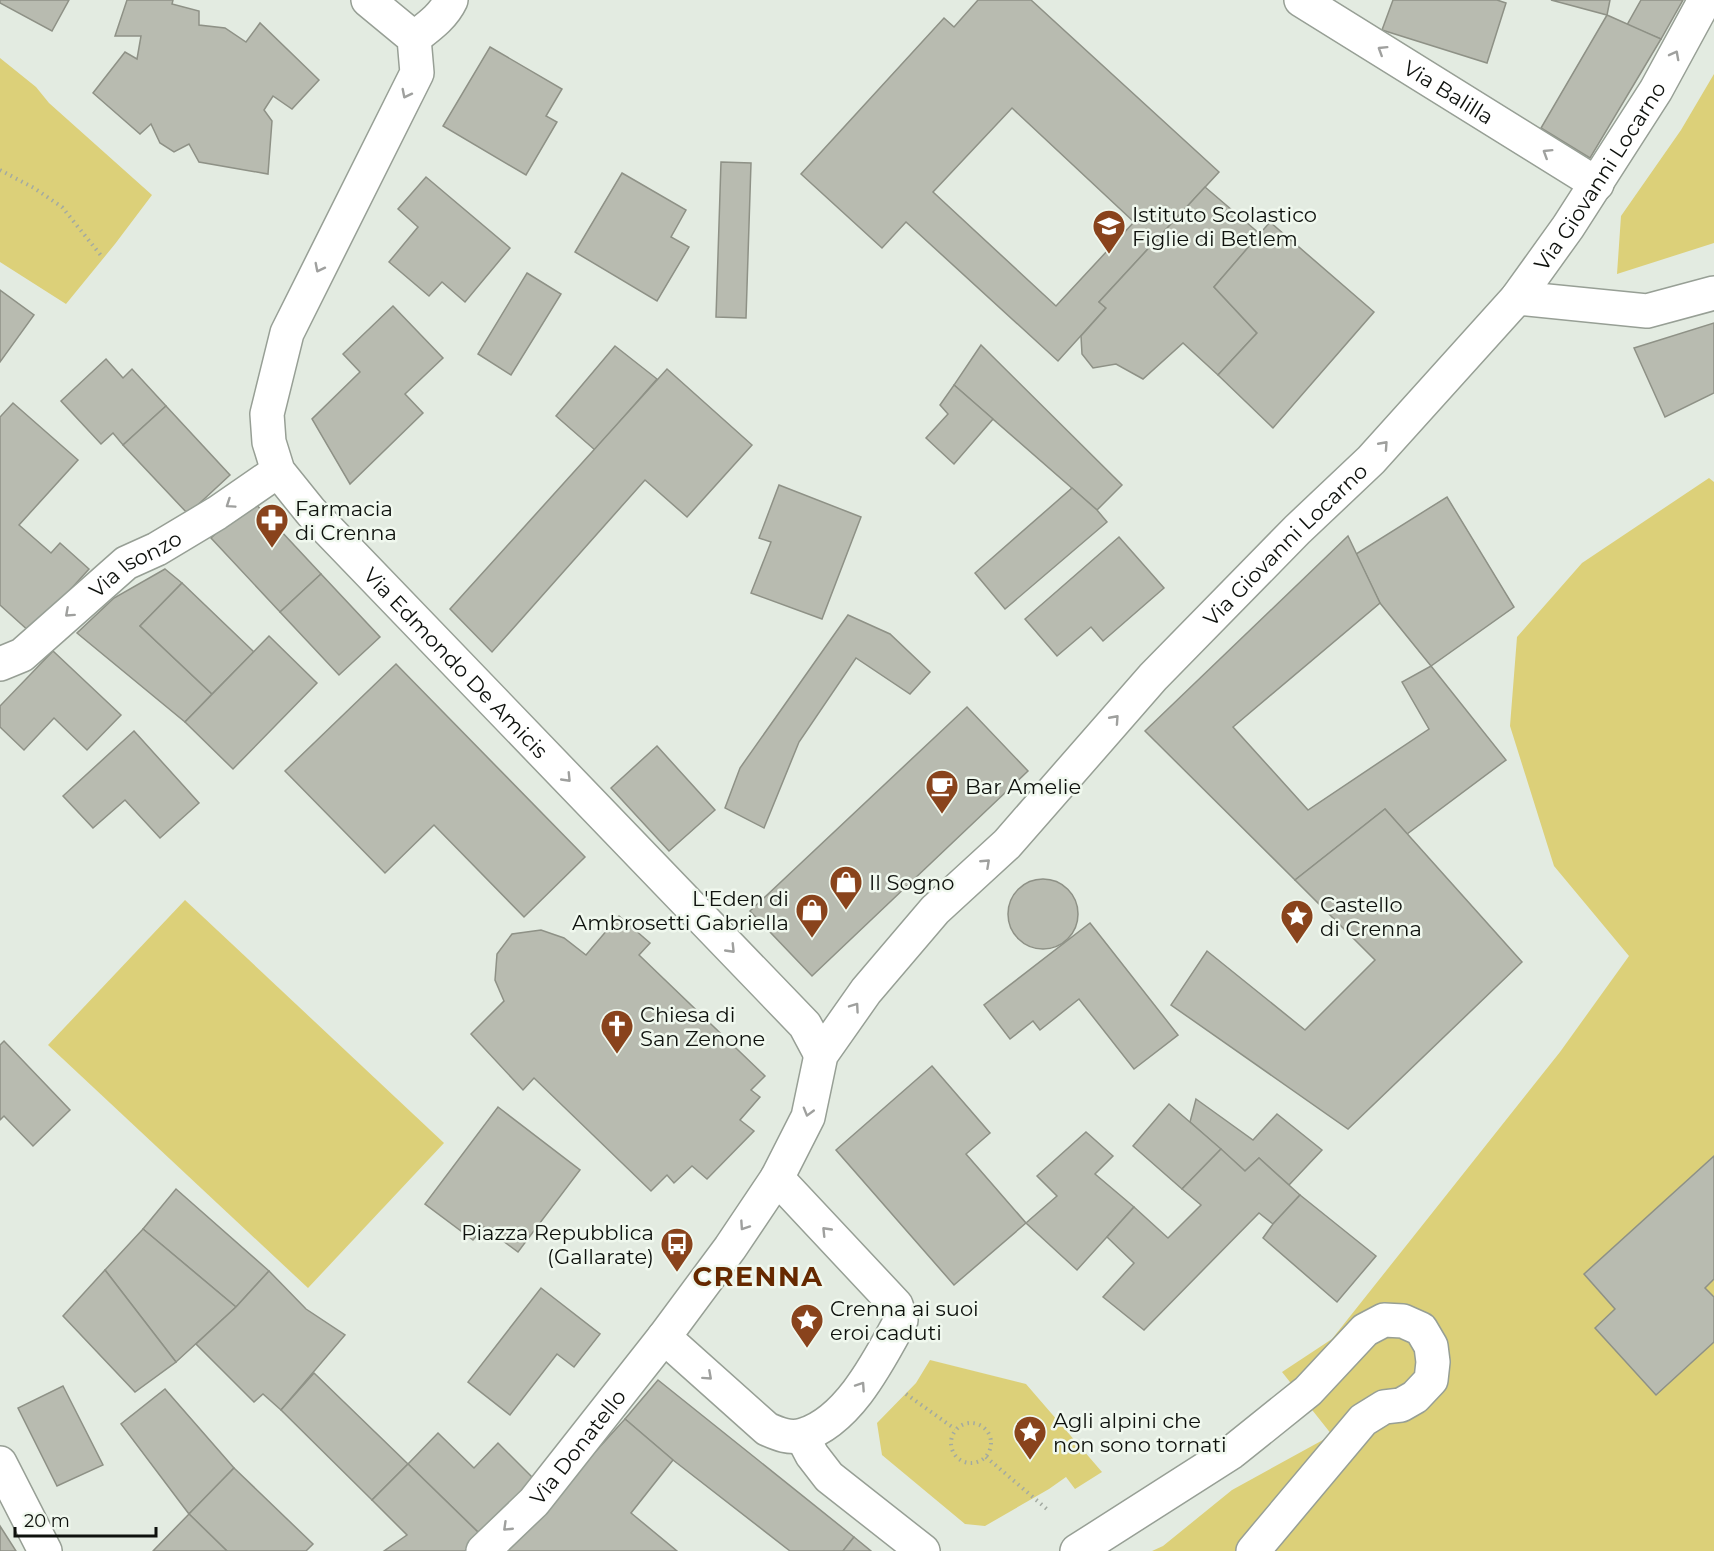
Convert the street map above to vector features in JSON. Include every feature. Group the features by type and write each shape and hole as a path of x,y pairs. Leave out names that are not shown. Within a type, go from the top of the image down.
{"street":[{"path":"368,0 414,38 432,24 447,8 451,0"},
{"name":"Via Balilla","path":"1301,0 1597,184"},
{"name":"Via Giovanni Locarno","path":"821,1055 866,991 935,910 1007,844 1153,677 1297,530 1371,460 1517,298 1597,184 1656,90 1705,0"},
{"name":"Via Edmondo De Amicis","path":"414,38 417,73 287,333 267,414 269,442 278,471 311,512 806,1025 821,1055"},
{"path":"1517,298 1647,311 1714,293"},
{"name":"Via Isonzo","path":"0,664 22,655 126,562 157,549 218,513 278,471"},
{"name":"Via Donatello","path":"483,1551 534,1502 664,1337 730,1248 777,1178 808,1117 821,1055"},
{"path":"664,1337 767,1430 785,1436 802,1436 831,1421 858,1391 901,1320 896,1305 777,1178"},
{"path":"1077,1551 1232,1452 1308,1391 1365,1330 1384,1320 1403,1321 1421,1329 1431,1346 1433,1362 1431,1380 1415,1397 1401,1405 1384,1407 1363,1420 1253,1551"},
{"path":"802,1436 812,1455 829,1477 923,1551"},
{"path":"0,1463 45,1551"}],"path":[{"path":"0,170 34,188 62,207 103,258"},
{"path":"872,1369 955,1430"},
{"path":"969,1422 984,1427 991,1442 986,1457 972,1463 957,1458 950,1444 955,1430 969,1422"},
{"path":"986,1457 1048,1510"}],"shaded area":[{"path":"0,58 36,87 49,103 152,195 66,304 0,262"},
{"path":"1714,74 1714,243 1617,274 1621,216 1681,130"},
{"path":"1709,478 1714,482 1714,1551 1152,1551 1163,1546 1232,1490 1332,1435 1282,1372 1332,1339 1560,1052 1629,956 1554,866 1510,726 1517,637 1582,563"},
{"path":"185,900 444,1143 308,1288 48,1045"},
{"path":"930,1360 1026,1384 1102,1472 1075,1489 1066,1477 985,1526 965,1524 882,1455 877,1423 916,1383"}],"building":[{"path":"0,0 69,0 52,31 0,3"},
{"path":"127,0 173,0 172,4 199,11 199,25 225,28 246,42 260,23 319,80 292,109 273,96 264,110 272,121 268,174 199,162 189,144 174,152 160,143 151,124 140,134 93,93 125,52 137,59 141,36 115,36"},
{"path":"978,0 1031,0 1219,172 1099,302 1106,308 1058,361 906,222 882,248 801,174 944,18 954,27","holes":["1012,108 1134,222 1056,306 933,192"]},
{"path":"1393,0 1497,0 1506,3 1487,63 1382,30"},
{"path":"1551,0 1610,0 1607,15"},
{"path":"1641,0 1683,0 1661,39 1627,25"},
{"path":"1607,15 1661,39 1590,158 1541,128"},
{"path":"490,47 562,89 546,116 557,122 526,175 443,126"},
{"path":"721,162 751,163 746,318 716,317"},
{"path":"622,173 686,210 671,237 689,247 657,301 575,252"},
{"path":"426,177 510,248 465,302 442,282 429,296 389,262 418,227 398,209"},
{"path":"1205,187 1260,234 1214,287 1257,333 1218,375 1183,343 1143,379 1116,364 1093,368 1082,354 1081,336 1106,308 1099,302"},
{"path":"1270,222 1374,312 1273,428 1218,375 1257,333 1214,287"},
{"path":"527,273 561,294 511,375 478,354"},
{"path":"0,290 34,315 0,362"},
{"path":"393,306 443,358 405,394 423,413 350,484 312,419 360,372 343,354"},
{"path":"1714,323 1714,393 1665,417 1634,348"},
{"path":"981,345 1122,485 1097,510 954,385"},
{"path":"615,346 657,379 595,450 556,416"},
{"path":"106,359 123,378 132,369 166,406 123,445 113,433 101,444 61,401"},
{"path":"667,369 752,445 687,517 645,480 492,652 450,609"},
{"path":"954,385 993,419 954,464 926,438 948,414 940,405"},
{"path":"13,403 78,460 19,525 51,553 60,543 89,569 31,633 0,605 0,417"},
{"path":"166,406 230,475 188,514 123,445"},
{"path":"779,485 861,517 822,619 751,593 771,542 759,538"},
{"path":"1072,488 1107,522 1005,609 975,573"},
{"path":"1447,497 1514,607 1431,666 1380,603 1356,554"},
{"path":"252,500 321,574 280,612 211,538"},
{"path":"1348,536 1380,603 1233,727 1308,810 1429,729 1402,682 1431,666 1506,760 1407,834 1385,809 1295,880 1145,731"},
{"path":"1119,537 1164,588 1103,641 1091,627 1057,656 1025,619"},
{"path":"165,569 182,583 140,626 212,694 185,722 77,633 114,598"},
{"path":"321,574 380,637 339,675 280,612"},
{"path":"182,583 254,652 212,694 140,626"},
{"path":"848,615 890,634 930,672 910,694 856,658 799,742 764,828 725,808 740,768"},
{"path":"269,636 317,683 233,769 185,722"},
{"path":"53,651 121,715 87,750 54,718 24,750 0,727 0,706"},
{"path":"396,664 585,857 524,917 434,825 385,873 285,771"},
{"path":"967,707 1028,771 812,976 750,911"},
{"path":"134,731 199,803 160,838 125,800 93,828 63,796"},
{"path":"657,746 715,810 669,851 611,788"},
{"path":"1385,809 1522,962 1348,1129 1171,1005 1207,951 1305,1030 1375,960 1295,880"},
{"path":"1043,879 1056,882 1068,889 1075,901 1078,914 1075,927 1068,939 1056,946 1043,949 1030,946 1018,939 1011,927 1008,914 1011,901 1018,889 1030,882"},
{"name":"Chiesa di San Zenone","path":"619,916 650,943 639,955 765,1076 751,1090 760,1097 740,1120 754,1131 707,1179 692,1166 674,1183 667,1175 651,1191 534,1078 523,1090 471,1034 504,1001 495,980 497,954 512,934 541,930 564,938 586,955"},
{"path":"1090,923 1178,1035 1134,1069 1079,999 1040,1030 1033,1021 1010,1039 984,1005"},
{"path":"4,1041 70,1110 33,1146 4,1116 0,1120 0,1045"},
{"path":"932,1066 990,1133 966,1154 1026,1223 954,1285 836,1150"},
{"path":"1196,1099 1253,1140 1277,1114 1322,1150 1289,1185 1259,1158 1245,1171 1190,1122"},
{"path":"1169,1104 1221,1149 1182,1189 1133,1146"},
{"path":"498,1107 580,1170 518,1252 484,1227 473,1240 425,1204"},
{"path":"1086,1132 1113,1156 1095,1174 1134,1207 1077,1270 1026,1223 1057,1196 1037,1176"},
{"path":"1221,1149 1245,1171 1259,1158 1300,1195 1273,1224 1259,1213 1144,1330 1103,1297 1134,1263 1107,1237 1134,1207 1168,1238 1201,1205 1182,1189"},
{"path":"1714,1156 1714,1279 1705,1288 1714,1297 1714,1342 1656,1395 1595,1328 1615,1309 1584,1274"},
{"path":"176,1189 269,1271 236,1307 143,1229"},
{"path":"1300,1195 1376,1256 1337,1302 1263,1238"},
{"path":"143,1229 236,1307 176,1362 105,1270"},
{"path":"105,1270 176,1362 135,1392 63,1316"},
{"path":"269,1271 306,1309 345,1335 281,1410 263,1394 254,1402 196,1344 236,1307"},
{"path":"541,1288 600,1334 574,1367 557,1354 510,1415 468,1382"},
{"path":"314,1373 408,1464 372,1500 281,1410"},
{"path":"658,1380 854,1537 843,1551 790,1551 673,1460 625,1419"},
{"path":"63,1386 103,1465 57,1486 18,1408"},
{"path":"165,1389 234,1468 189,1514 121,1424"},
{"path":"625,1419 673,1460 631,1513 677,1551 505,1551"},
{"path":"438,1433 474,1468 498,1443 534,1479 481,1535 408,1464"},
{"path":"408,1464 481,1535 465,1551 384,1551 407,1535 372,1500"},
{"path":"234,1468 313,1544 306,1551 227,1551 189,1514"},
{"path":"189,1514 227,1551 153,1551"},
{"path":"0,1526 16,1551 0,1551"},
{"path":"854,1537 871,1551 843,1551"}],"place":[{"name":"Istituto Scolastico Figlie di Betlem","path":"1109,255"},
{"name":"Farmacia di Crenna","path":"272,549"},
{"name":"Bar Amelie","path":"942,815"},
{"name":"Il Sogno","path":"846,911"},
{"name":"L'Eden di Ambrosetti Gabriella","path":"812,939"},
{"name":"Castello di Crenna","path":"1297,945"},
{"name":"Chiesa di San Zenone","path":"617,1055"},
{"name":"Piazza Repubblica (Gallarate)","path":"677,1273"},
{"name":"Crenna ai suoi eroi caduti","path":"807,1349"},
{"name":"Agli alpini che non sono tornati","path":"1030,1461"}],"district":[{"name":"CRENNA","path":"758,1276"}]}
